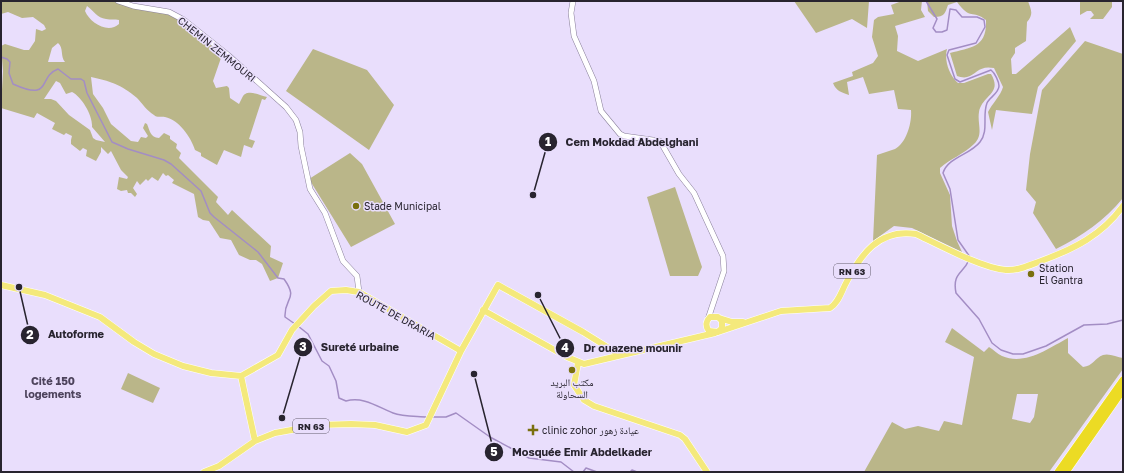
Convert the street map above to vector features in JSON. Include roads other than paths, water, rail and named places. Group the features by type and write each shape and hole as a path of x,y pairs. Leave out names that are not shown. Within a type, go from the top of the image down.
{"highway":[{"path":"1058,472 1123,380"},
{"path":"1066,472 1123,390"}],"main road":[{"name":"RN 63","path":"204,472 219,466 255,440 276,433 319,425 375,425 406,432 426,425 461,351 498,285 583,332 620,355 717,333 784,311 830,308 836,303 854,267 863,256 884,238 895,234 903,232 916,234 977,262 1007,270 1034,264 1068,251 1091,238 1103,229 1123,206"},
{"path":"1,285 45,295 100,317 134,342 179,364 211,373 241,376 255,440"},
{"name":"ROUTE DE DRARIA","path":"241,376 278,355 292,330 331,291 346,290 359,292 461,351"},
{"path":"483,310 578,363 593,364 620,355"},
{"name":"RN 63","path":"707,322 712,317 718,317 732,322 750,321"},
{"path":"707,322 709,331 717,333 723,325 718,317"},
{"path":"700,337 707,322"},
{"path":"578,363 574,385 584,400 594,406 680,435 685,439 707,472"}],"street":[{"name":"CHEMIN ZEMMOURI","path":"118,1 133,6 169,12 184,20 228,55 286,107 296,120 300,132 300,146 310,189 324,213 343,261 357,276 359,292"},
{"path":"573,1 571,14 574,36 596,88 597,100 601,111 620,134 624,136 660,141 679,174 694,193 700,204 724,261 723,276 707,322"},
{"path":"712,309 718,317"}],"waterway":[{"path":"926,1 937,19 933,28 936,32 947,30 950,9 956,10 962,17 977,17 984,20 985,27 976,43 949,50 947,55 955,79 960,82 991,70 999,84 999,89 987,103 983,138 971,150 949,163 943,173 950,189 958,240 970,257"},
{"path":"1,57 10,62 9,73 13,84 26,89 39,89 43,86 48,77 58,69 71,79 81,79 84,81 87,93 112,142 128,149 164,160 171,164 201,191 210,213 258,252 278,278 284,279 291,295 285,310 285,317 295,324"},
{"path":"969,260 967,265 957,277 955,286 956,293 979,319 992,343 1001,350 1013,354 1023,354 1046,346 1084,325 1107,324 1123,320"},
{"path":"298,326 308,334 322,361 329,366 336,381 339,398 346,401 364,401 393,413 406,416 427,417"},
{"path":"431,417 446,417 456,413 490,437 529,458 561,462 574,472"},
{"path":"583,472 586,468 597,472"},
{"path":"630,472 632,470 637,472"}],"place":[{"name":"Cem Mokdad Abdelghani","path":"533,195"},
{"name":"Stade Municipal","path":"356,206"},
{"name":"Station El Gantra","path":"1031,274"},
{"name":"Autoforme","path":"19,287"},
{"name":"Dr ouazene mounir","path":"538,295"},
{"name":"مكتب البريد السحاولة","path":"572,370"},
{"name":"Mosquée Emir Abdelkader","path":"474,374"},
{"name":"Sureté urbaine","path":"282,418"},
{"name":"clinic zohor عيادة زهور","path":"533,430"}],"district":[{"name":"Cité 150 logements","path":"53,386"}]}
